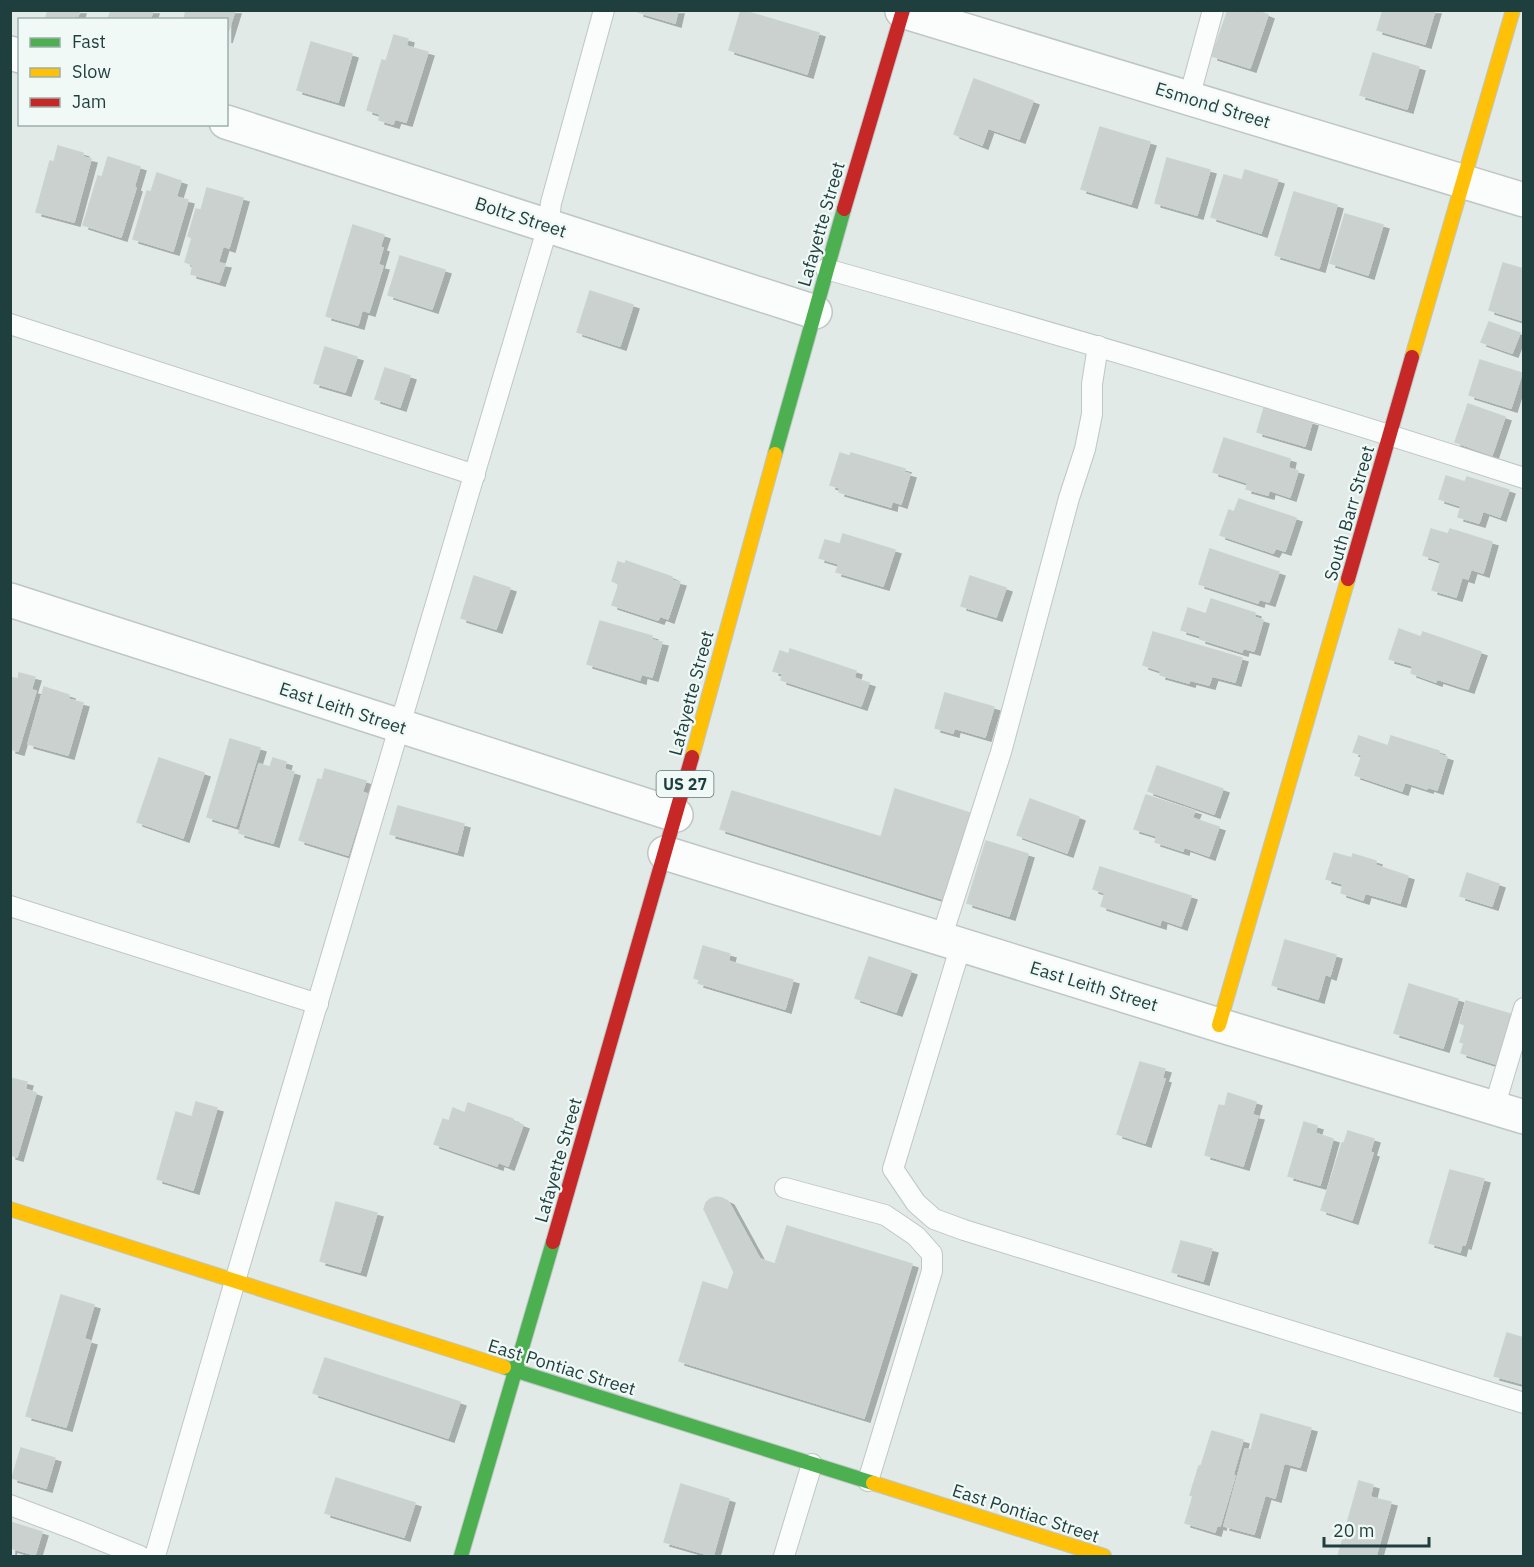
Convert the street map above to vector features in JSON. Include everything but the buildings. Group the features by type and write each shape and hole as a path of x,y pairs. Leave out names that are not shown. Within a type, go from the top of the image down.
{"main road":[{"name":"South Barr Street","path":"1219,1025 1514,10"},
{"name":"Lafayette Street","path":"460,1557 676,815 826,269 903,11"},
{"name":"East Pontiac Street","path":"10,1209 1104,1557"}],"street":[{"name":"Esmond Street","path":"903,11 1524,200"},
{"name":"Boltz Street","path":"228,123 815,312"},
{"name":"East Leith Street","path":"10,600 676,815"},
{"name":"East Leith Street","path":"665,853 1509,1113"}],"lane":[{"path":"155,1557 548,226 551,203 604,10"},
{"path":"1189,98 1213,10"},
{"path":"826,269 1098,346 1524,478"},
{"path":"10,324 475,474"},
{"path":"1098,346 1092,384 1092,414 1085,449 1069,498 1001,752 893,1169 916,1203 933,1219 1524,1403"},
{"path":"10,906 318,1004"},
{"path":"1509,1113 1524,1008"},
{"path":"785,1188 885,1215 916,1236 932,1254 932,1271 868,1481"},
{"path":"784,1557 812,1464"},
{"path":"10,1505 140,1557"}],"traffic: fast":[{"path":"775,454 844,209"},
{"path":"461,1556 553,1242"},
{"path":"504,1367 873,1483"}],"traffic: slow":[{"path":"1412,357 1513,10"},
{"path":"692,757 775,454"},
{"path":"1219,1025 1348,579"},
{"path":"10,1209 504,1367"},
{"path":"873,1483 1104,1556"}],"traffic: jam":[{"path":"844,209 903,10"},
{"path":"1348,579 1412,357"},
{"path":"553,1242 692,757"}]}
